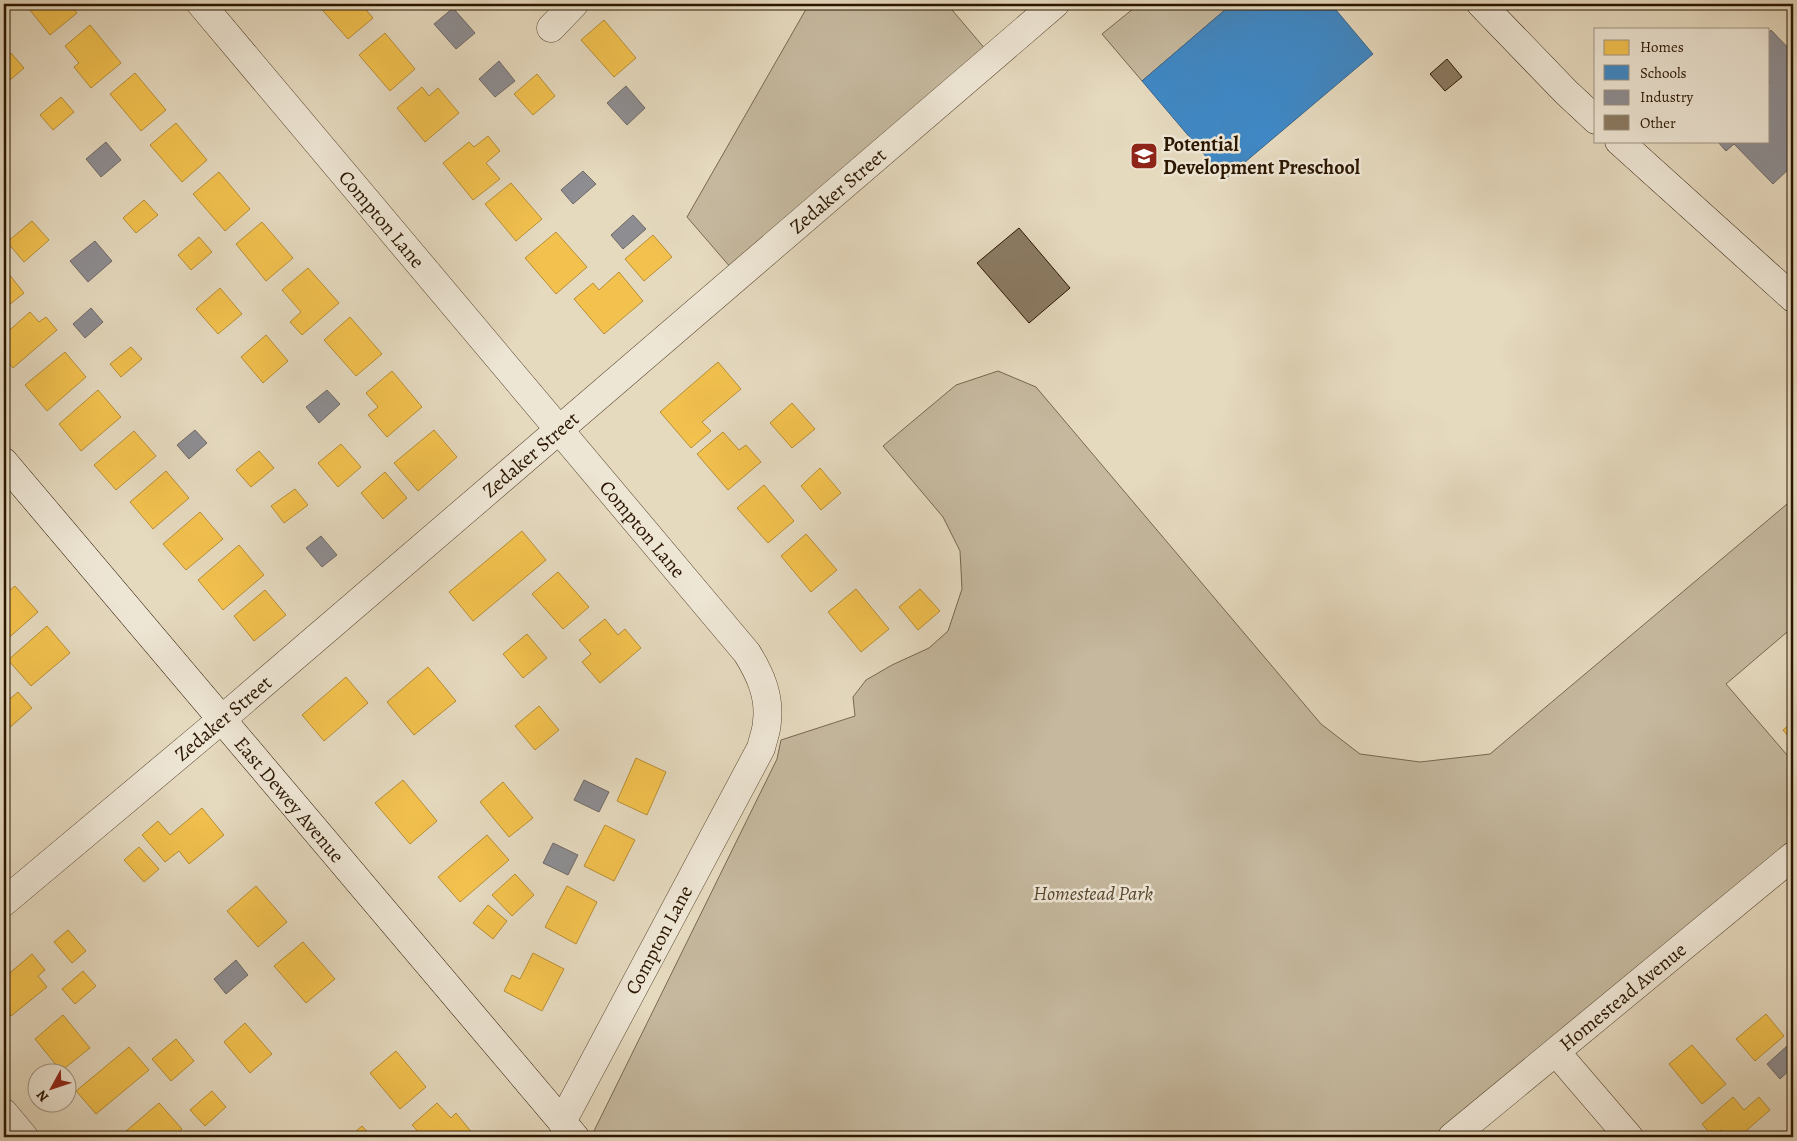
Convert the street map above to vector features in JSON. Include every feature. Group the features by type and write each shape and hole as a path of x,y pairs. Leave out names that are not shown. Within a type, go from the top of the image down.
{"street":[{"name":"Compton Lane","path":"201,4 747,653 760,674 766,695 768,721 761,748 569,1130"},
{"path":"551,28 574,4"},
{"name":"Zedaker Street","path":"4,902 221,720 1055,4"},
{"path":"1481,4 1566,92 1594,118"},
{"path":"1620,142 1793,298"},
{"name":"East Dewey Avenue","path":"4,462 569,1130"},
{"name":"Homestead Avenue","path":"1452,1137 1793,856"},
{"path":"1556,1052 1629,1137"},
{"path":"4,1113 24,1137"}],"green space":[{"path":"809,4 947,4 992,57 738,276 687,217"},
{"path":"1139,4 1221,4 1226,9 1142,81 1102,34"},
{"name":"Homestead Park","path":"998,371 1036,387 1321,724 1360,754 1420,762 1490,754 1793,499 1793,627 1726,684 1793,762 1793,856 1452,1137 591,1137 777,759 781,740 855,716 853,697 866,680 892,665 929,648 948,631 962,589 960,551 943,517 883,446 956,385"}],"building: Homes":[{"path":"25,4 70,4 77,13 50,35"},
{"path":"317,4 361,4 373,18 348,39"},
{"path":"604,20 636,58 614,77 581,40"},
{"path":"90,25 121,63 91,88 74,67 79,63 65,46"},
{"path":"385,33 415,69 390,91 359,55"},
{"path":"11,53 24,68 4,85 4,59"},
{"path":"135,73 166,110 141,131 110,94"},
{"path":"537,74 555,96 533,115 514,94"},
{"path":"422,87 429,96 438,88 459,113 425,142 397,108"},
{"path":"61,97 74,112 53,130 40,115"},
{"path":"176,123 207,160 182,182 150,145"},
{"path":"488,136 500,151 486,163 500,179 473,200 443,163 469,142 474,147"},
{"path":"219,172 250,209 225,231 193,194"},
{"path":"511,183 542,219 516,241 485,204"},
{"path":"144,200 158,215 136,233 123,218"},
{"path":"32,221 49,240 24,262 7,242"},
{"path":"262,222 293,258 266,281 236,244"},
{"path":"556,232 587,267 556,294 525,258"},
{"path":"653,235 672,257 644,281 625,259"},
{"path":"199,237 212,252 191,270 178,255"},
{"path":"4,268 24,293 4,309"},
{"path":"308,268 339,303 302,335 290,322 301,312 282,290"},
{"path":"619,272 643,301 604,334 574,299 593,283 599,290"},
{"path":"220,288 242,314 218,334 196,309"},
{"path":"30,312 39,322 46,317 57,330 13,368 4,357 4,335"},
{"path":"350,317 382,354 356,376 324,340"},
{"path":"266,335 288,361 263,383 241,357"},
{"path":"131,347 142,359 121,377 110,364"},
{"path":"65,352 86,377 47,411 25,385"},
{"path":"718,362 741,389 702,422 711,431 691,448 660,412"},
{"path":"392,371 422,407 387,437 368,415 378,407 366,393"},
{"path":"98,390 121,417 81,451 59,424"},
{"path":"792,403 815,429 792,448 770,423"},
{"path":"434,430 457,457 418,491 394,463"},
{"path":"134,431 156,456 116,490 94,465"},
{"path":"723,432 739,450 746,445 761,462 728,490 697,454"},
{"path":"341,444 361,467 338,487 318,463"},
{"path":"259,451 274,468 251,487 236,470"},
{"path":"820,468 841,493 821,510 801,486"},
{"path":"166,471 189,498 153,529 130,502"},
{"path":"385,472 407,498 383,519 361,493"},
{"path":"764,485 794,521 768,543 737,508"},
{"path":"295,489 308,505 284,523 271,506"},
{"path":"200,512 223,539 186,570 163,544"},
{"path":"522,531 546,560 473,621 449,592"},
{"path":"806,534 837,570 811,592 781,556"},
{"path":"239,545 264,575 223,610 198,580"},
{"path":"558,572 589,607 563,629 532,594"},
{"path":"15,586 38,612 4,642 4,595"},
{"path":"856,589 889,629 861,652 828,612"},
{"path":"920,589 940,611 918,630 899,607"},
{"path":"265,590 286,615 254,641 234,616"},
{"path":"605,619 618,635 625,629 641,648 600,683 582,662 591,654 579,640"},
{"path":"47,626 70,653 31,686 8,660"},
{"path":"527,634 547,658 523,678 503,654"},
{"path":"428,667 456,701 414,735 387,702"},
{"path":"346,677 368,703 324,741 302,715"},
{"path":"18,692 32,708 8,729 4,724 4,704"},
{"path":"539,706 559,730 535,750 515,726"},
{"path":"1793,722 1793,742 1783,730"},
{"path":"636,758 666,772 647,815 617,801"},
{"path":"403,780 437,821 410,844 375,803"},
{"path":"503,782 533,818 509,837 480,802"},
{"path":"202,808 224,835 189,864 179,851 165,862 142,835 158,821 170,835"},
{"path":"605,825 635,840 614,881 584,866"},
{"path":"487,835 509,860 460,902 438,877"},
{"path":"139,847 159,869 144,882 124,860"},
{"path":"515,874 534,895 512,916 492,895"},
{"path":"256,886 287,922 258,947 227,911"},
{"path":"567,886 597,902 576,944 545,927"},
{"path":"488,905 507,921 493,939 473,923"},
{"path":"68,930 86,951 72,963 54,942"},
{"path":"303,942 335,979 306,1003 274,966"},
{"path":"533,953 564,969 542,1011 504,991 512,975 520,979"},
{"path":"32,954 45,970 38,976 47,987 11,1016 4,1007 4,978"},
{"path":"83,971 96,986 75,1004 62,989"},
{"path":"1766,1014 1784,1036 1755,1061 1736,1039"},
{"path":"63,1015 90,1048 70,1064 55,1064 35,1039"},
{"path":"245,1023 272,1054 250,1073 224,1042"},
{"path":"176,1039 194,1061 171,1081 152,1059"},
{"path":"1692,1045 1726,1084 1702,1104 1669,1064"},
{"path":"129,1047 149,1070 96,1114 78,1093 78,1089"},
{"path":"396,1051 426,1087 400,1109 370,1073"},
{"path":"212,1091 226,1107 205,1126 190,1110"},
{"path":"1733,1097 1744,1110 1759,1097 1770,1110 1739,1137 1727,1137 1721,1130 1713,1137 1702,1124"},
{"path":"159,1103 182,1129 172,1137 119,1137"},
{"path":"437,1103 451,1118 456,1113 473,1134 469,1137 423,1137 412,1125"},
{"path":"362,1126 372,1137 349,1137"}],"building: Schools":[{"path":"1221,4 1331,4 1373,54 1225,179 1142,81 1226,9"}],"building: Industry":[{"path":"453,8 475,33 456,49 434,24"},
{"path":"1770,31 1793,53 1793,165 1773,184 1734,144 1726,151 1718,142 1770,142"},
{"path":"499,61 515,81 495,97 479,79"},
{"path":"626,86 645,108 627,125 607,103"},
{"path":"106,142 121,160 101,177 86,159"},
{"path":"583,171 596,184 573,204 561,190"},
{"path":"633,215 646,229 623,249 611,235"},
{"path":"95,241 112,261 88,282 70,261"},
{"path":"91,308 103,322 85,338 73,324"},
{"path":"327,390 340,404 319,423 306,407"},
{"path":"195,430 207,443 189,459 177,445"},
{"path":"321,536 337,555 322,567 306,548"},
{"path":"584,780 609,792 599,812 574,800"},
{"path":"553,843 578,855 568,875 543,863"},
{"path":"236,960 248,975 226,994 214,979"},
{"path":"1787,1046 1793,1053 1793,1067 1780,1079 1767,1064"}],"building: Other":[{"path":"1447,59 1462,77 1445,91 1430,74"},
{"path":"1019,228 1070,288 1029,323 977,263"}],"place":[{"name":"Potential Development Preschool","path":"1144,156"}]}
